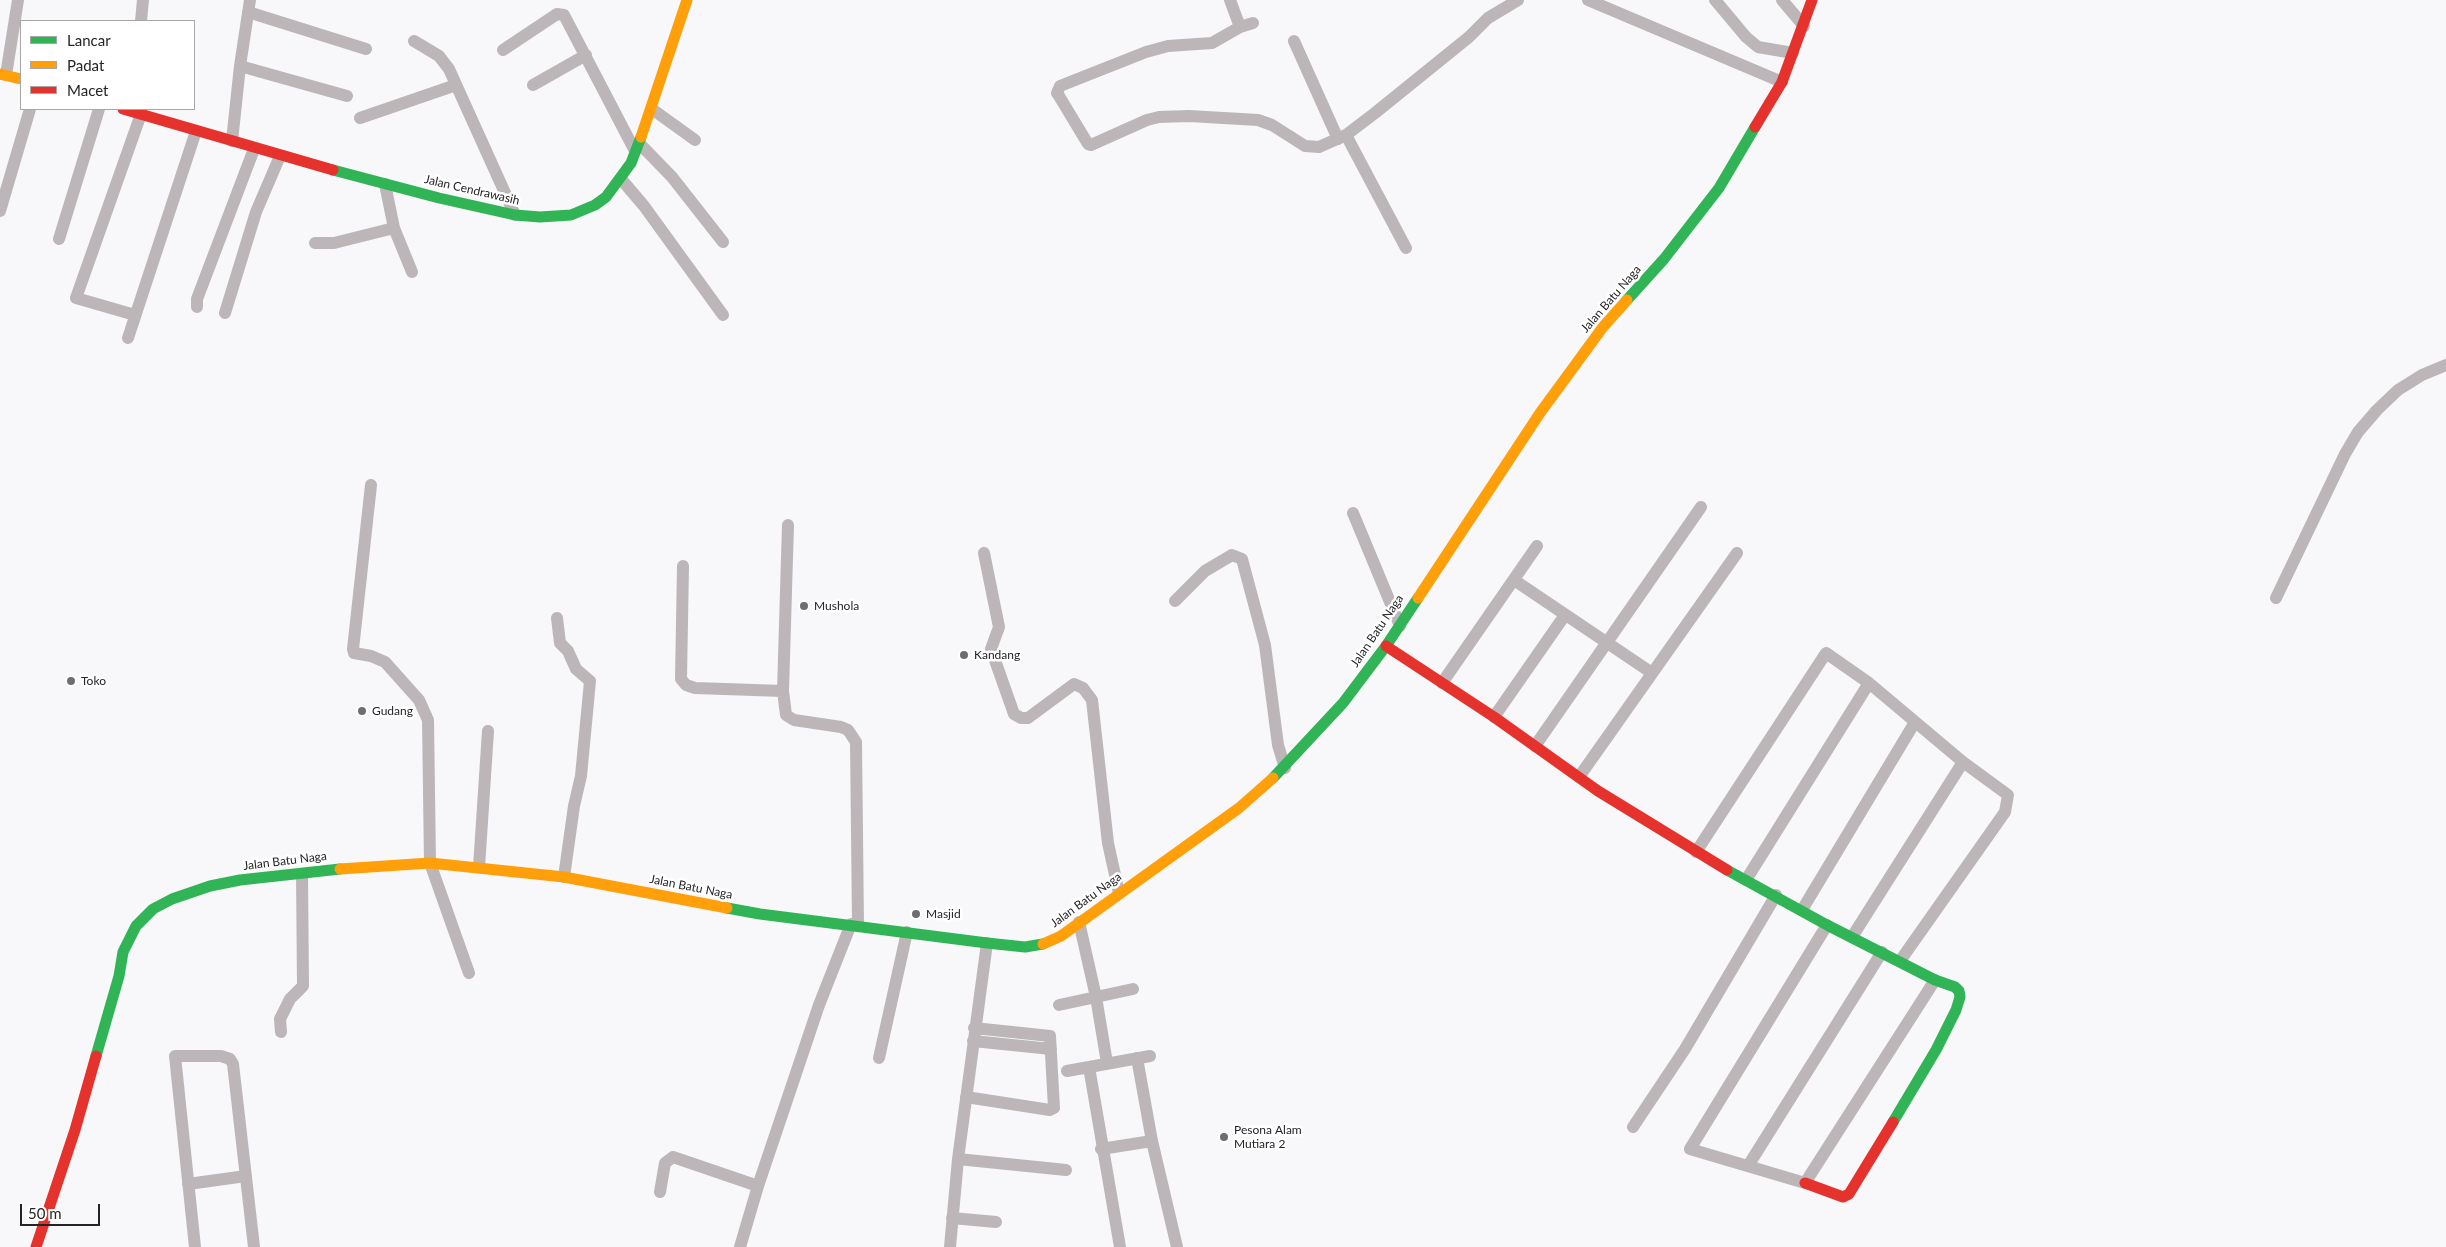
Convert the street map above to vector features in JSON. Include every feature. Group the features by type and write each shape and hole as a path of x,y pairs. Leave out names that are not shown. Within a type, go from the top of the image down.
{"street":[{"path":"18,0 3,75 20,79"},
{"path":"141,20 143,0"},
{"name":"Jalan Cendrawasih","path":"133,111 280,156 384,184 516,215 558,217 585,210 606,197 621,179 637,147 652,109 687,0"},
{"path":"1230,0 1240,27"},
{"path":"1254,23 1240,27 1212,43 1168,46 1146,52 1064,83 1057,93 1090,145 1147,120 1168,116 1258,120 1272,125 1305,146 1313,147 1342,137 1454,49 1488,18 1518,0"},
{"path":"1588,0 1782,82"},
{"path":"1715,0 1746,37 1758,47 1793,53"},
{"path":"1782,0 1804,26"},
{"name":"Jalan Batu Naga","path":"36,1247 75,1130 119,976 123,952 136,926 152,909 172,899 210,886 240,880 302,874 316,870 430,863 564,877 760,914 854,924 1025,947 1048,944 1215,827 1286,768 1343,703 1400,626 1414,600 1540,413 1603,327 1664,259 1719,188 1782,82 1812,0"},
{"path":"232,141 249,6 366,49"},
{"path":"503,50 560,14 566,17 637,147 672,177 723,242"},
{"path":"414,41 442,59 456,85 516,215"},
{"path":"1294,41 1342,137 1406,248"},
{"path":"533,85 586,55"},
{"path":"240,66 347,96"},
{"path":"360,118 456,85"},
{"path":"652,109 695,140"},
{"path":"0,211 30,110"},
{"path":"59,239 99,110"},
{"path":"133,111 76,298 135,314"},
{"path":"128,338 196,130"},
{"path":"197,307 197,299 254,148"},
{"path":"225,313 256,212 280,156"},
{"path":"621,179 644,206 723,315"},
{"path":"384,184 394,228 412,272"},
{"path":"315,243 334,243 394,228"},
{"path":"2276,598 2345,454 2358,432 2398,390 2422,375 2446,365"},
{"path":"371,484 353,649 354,653 371,656 385,662 419,700 428,720 430,863 469,973"},
{"path":"1535,746 1701,507"},
{"path":"1353,513 1400,626"},
{"path":"740,1247 758,1186 819,1004 854,924 856,742 848,730 841,727 791,720 786,715 783,691 788,525"},
{"path":"1442,683 1537,546"},
{"path":"984,553 999,627 991,649 1014,714 1018,717 1028,718 1074,684 1083,688 1092,700 1108,843 1119,893"},
{"path":"1578,777 1736,553"},
{"path":"1175,601 1212,567 1232,554 1242,560 1265,645 1278,745 1286,768"},
{"path":"683,566 681,679 686,685 695,688 783,691"},
{"path":"1514,580 1652,674"},
{"path":"1494,717 1565,614"},
{"path":"557,618 560,643 568,651 576,669 590,681 581,776 574,806 564,877"},
{"path":"1386,646 1494,717 1578,777 1696,852 1827,925 1935,980 1954,987 1959,992 1960,997 1956,1010 1936,1050 1849,1194 1843,1197 1805,1183 1690,1149 1827,925"},
{"path":"1696,852 1826,653 1869,683 1962,762 2008,795 2005,812 1900,961"},
{"path":"1746,880 1869,683"},
{"path":"1802,910 1915,722"},
{"path":"479,867 488,731"},
{"path":"1852,937 1962,762"},
{"path":"280,1032 280,1019 290,1000 303,986 302,874"},
{"path":"1634,1127 1685,1049 1776,895"},
{"path":"1079,922 1096,997 1107,1064"},
{"path":"879,1058 907,932"},
{"path":"950,1247 972,1041 987,943"},
{"path":"1748,1166 1882,952"},
{"path":"1805,1183 1935,980"},
{"path":"1059,1005 1133,989"},
{"path":"966,1097 1054,1109 1050,1036 974,1028"},
{"path":"972,1041 1051,1049"},
{"path":"195,1247 175,1056 221,1056 230,1059 254,1247"},
{"path":"1067,1071 1144,1057 1152,1141 1177,1247"},
{"path":"1089,1067 1120,1247"},
{"path":"1102,1149 1152,1141"},
{"path":"660,1192 665,1163 673,1156 758,1186"},
{"path":"958,1159 1066,1170"},
{"path":"188,1184 246,1176"},
{"path":"952,1218 996,1222"}],"traffic: fast":[{"path":"1627,300 1664,259 1719,188 1755,127"},
{"path":"333,170 439,198 515,215 540,217 571,215 595,205 606,197 631,163 641,137"},
{"path":"1273,778 1343,703 1386,646 1418,598"},
{"path":"96,1056 119,976 123,952 136,926 153,909 172,899 210,886 240,880 340,869"},
{"path":"1727,870 1827,925 1935,980 1955,987 1959,991 1960,997 1956,1010 1936,1050 1893,1122"},
{"path":"727,908 760,914 987,943 1025,947 1043,944"}],"traffic: slow":[{"path":"641,137 687,0"},
{"path":"0,74 20,79"},
{"path":"1418,598 1540,413 1603,327 1627,300"},
{"path":"1043,944 1061,936 1239,808 1273,778"},
{"path":"340,869 430,863 564,877 727,908"}],"traffic: jam":[{"path":"1755,127 1782,82 1812,0"},
{"path":"126,110 333,170"},
{"path":"1386,646 1494,717 1598,791 1727,870"},
{"path":"36,1247 75,1130 96,1056"},
{"path":"1805,1183 1843,1197 1849,1194 1893,1122"}],"place":[{"name":"Mushola","path":"804,606"},
{"name":"Kandang","path":"964,655"},
{"name":"Toko","path":"71,681"},
{"name":"Gudang","path":"362,711"},
{"name":"Masjid","path":"916,914"},
{"name":"Pesona Alam Mutiara 2","path":"1224,1137"}]}
